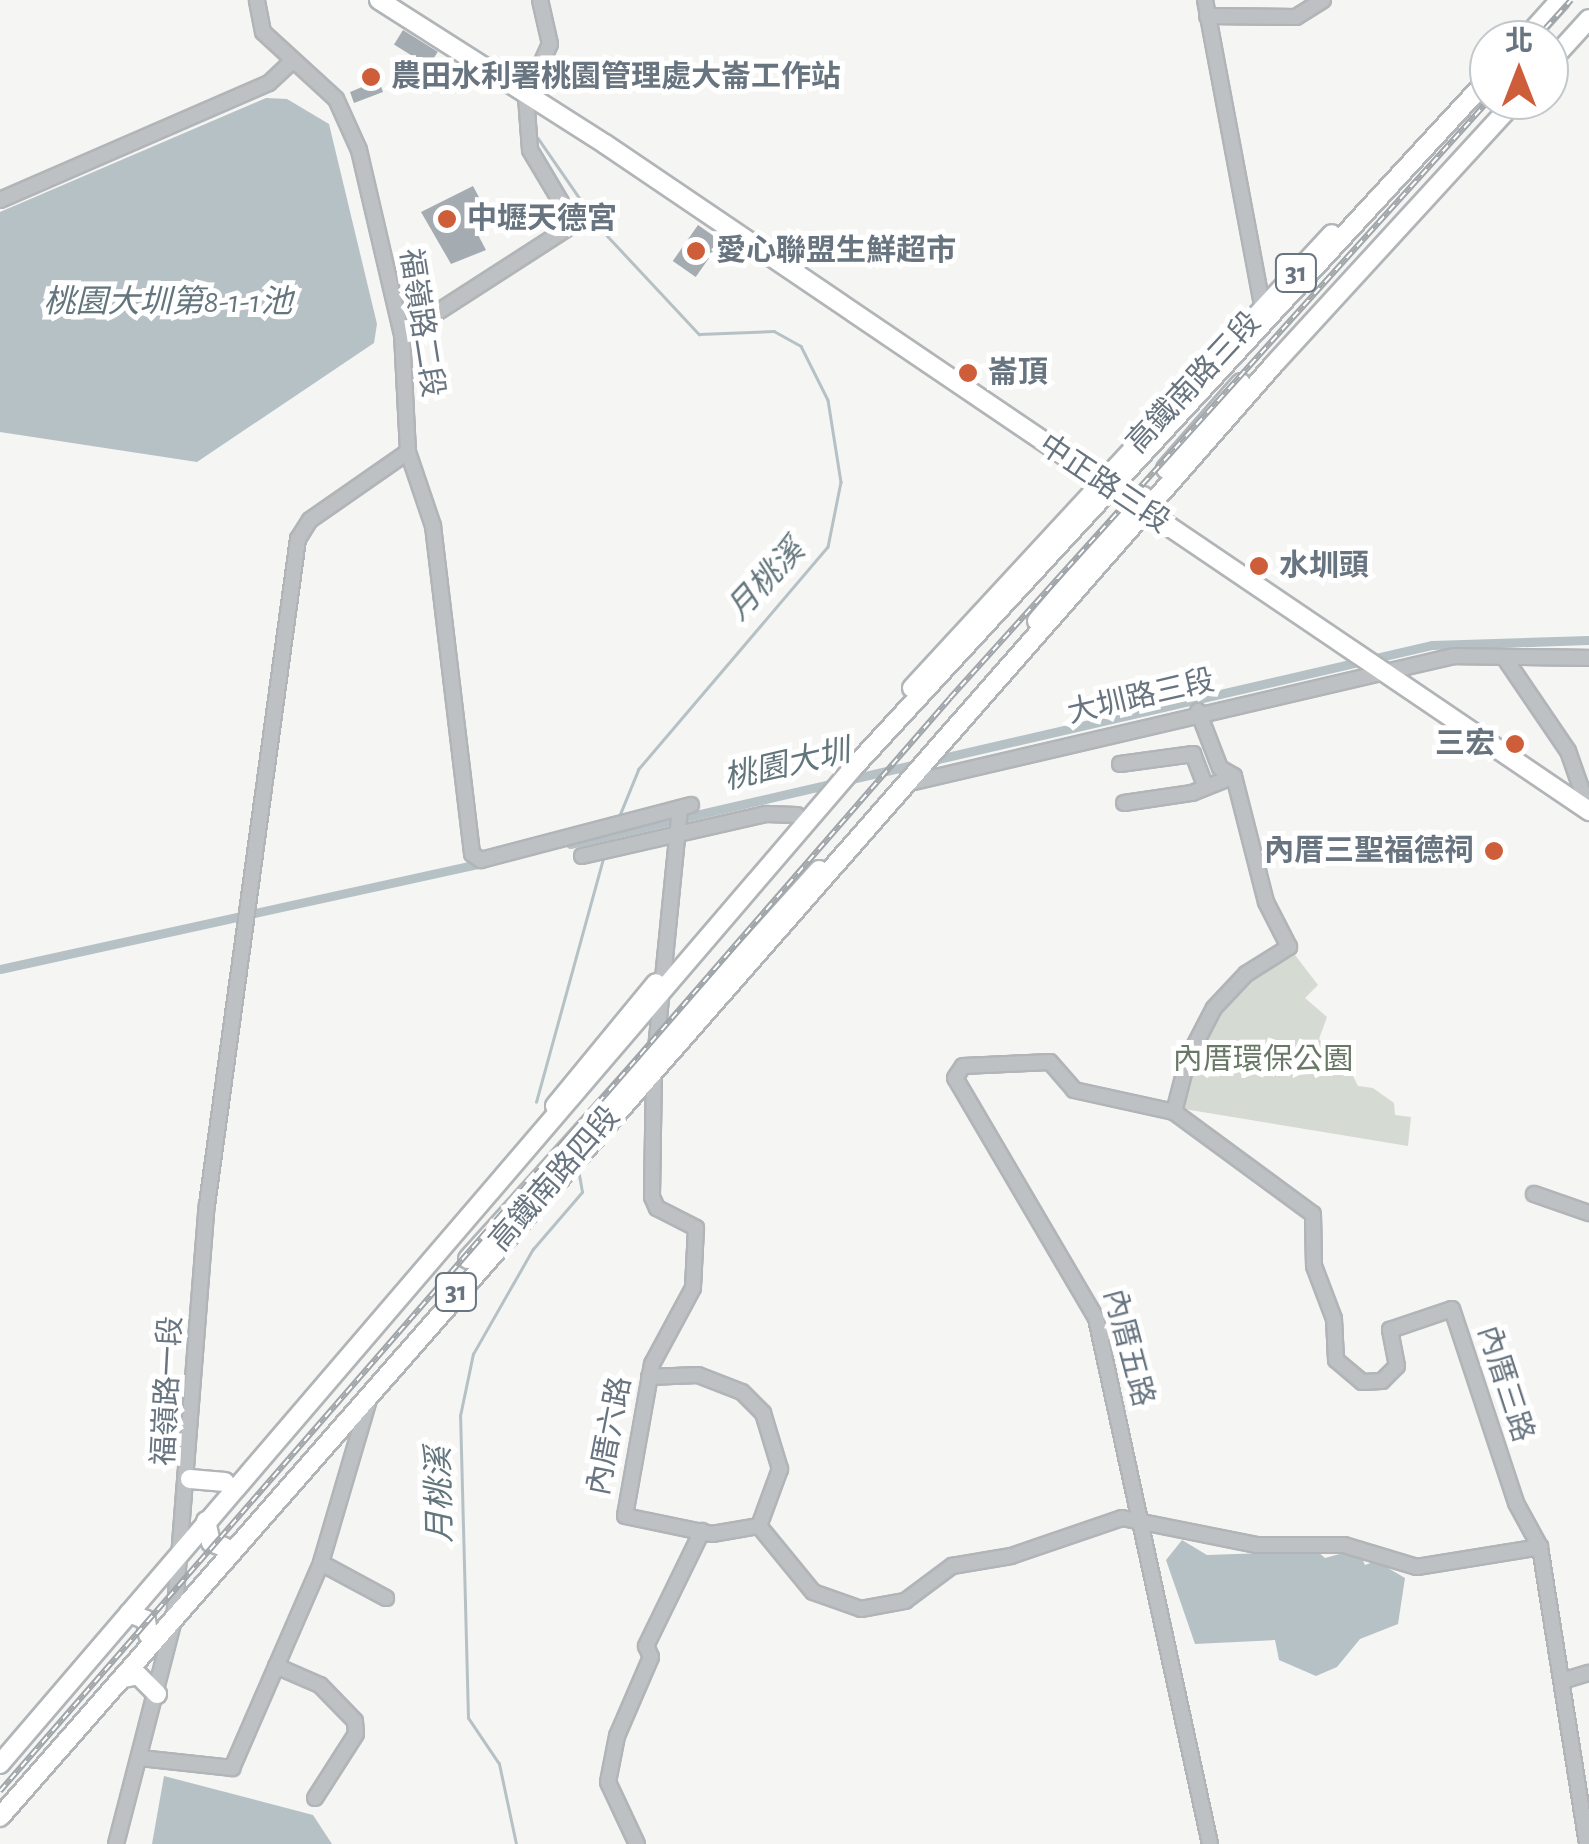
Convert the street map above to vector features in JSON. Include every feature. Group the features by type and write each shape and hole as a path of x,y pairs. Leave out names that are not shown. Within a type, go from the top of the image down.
{"main road":[{"name":"中正路三段","path":"379,0 620,155 1589,811"},
{"path":"1530,20 1548,0"},
{"path":"1542,20 1560,0"},
{"path":"1569,28 1589,6"},
{"path":"1569,41 1589,19"},
{"name":"高鐵南路三段","path":"1109,486 1263,310 1469,86"},
{"name":"高鐵南路三段","path":"1109,486 1469,100"},
{"name":"高鐵南路三段","path":"1141,508 1485,120"},
{"name":"高鐵南路三段","path":"1141,508 1498,120"},
{"path":"1405,170 1421,138"},
{"name":"31","path":"804,808 1109,486"},
{"name":"高鐵南路四段","path":"2,1757 196,1522 517,1169 852,768 1109,486"},
{"name":"31","path":"912,779 1141,508"},
{"name":"高鐵南路四段","path":"0,1802 148,1635 175,1612 492,1251 744,950 912,779"},
{"name":"高鐵南路四段","path":"0,1817 124,1678 224,1547 440,1292 654,1058 719,998 912,779"},
{"name":"高鐵南路四段","path":"2,1757 184,1546 225,1482 537,1128 804,808"},
{"path":"700,931 734,908"},
{"path":"719,998 744,950"},
{"path":"517,1169 537,1128"},
{"path":"440,1292 492,1251"},
{"path":"190,1480 225,1482"},
{"path":"196,1522 211,1542 224,1547"},
{"path":"129,1613 146,1620 148,1635"},
{"path":"124,1678 138,1675 158,1694"}],"street":[{"name":"福嶺路二段","path":"257,0 263,32 347,119 402,335 408,452 433,526 456,755 470,849 480,860 684,807 680,830"},
{"path":"402,335 570,232 572,214 530,150 526,98 550,44 540,0"},
{"path":"1205,0 1263,310"},
{"path":"1207,16 1296,16 1323,0"},
{"path":"0,200 268,83 293,61"},
{"name":"福嶺路一段","path":"196,1522 190,1480 207,1205 250,934 298,538 310,520 408,452"},
{"name":"大圳路三段","path":"912,779 1376,668 1454,656 1589,658"},
{"path":"1504,657 1568,751 1589,811"},
{"path":"1174,1112 1188,1058 1214,1008 1246,974 1289,948 1266,902 1234,776 1220,768 1198,710"},
{"path":"1120,764 1193,754 1204,782"},
{"path":"1124,803 1192,793 1204,782 1234,776"},
{"path":"582,856 680,830 804,808"},
{"path":"654,1058 668,969 680,830"},
{"name":"內厝六路","path":"654,1058 652,1197 696,1228 693,1288 649,1377 621,1509 702,1531 759,1526"},
{"name":"內厝五路","path":"1174,1112 1074,1090 1050,1062 964,1066 955,1078 1085,1289 1210,1844"},
{"name":"內厝三路","path":"1174,1112 1313,1214 1314,1266 1334,1320 1336,1360 1352,1376 1391,1376 1397,1366 1390,1330 1452,1309 1516,1504 1540,1548 1587,1844"},
{"path":"1534,1194 1589,1213"},
{"path":"649,1377 698,1375 742,1392 763,1413 780,1469 759,1526 814,1592 861,1609 905,1601 952,1566 1011,1556 1122,1518 1141,1525 1257,1545 1344,1546 1417,1567 1540,1548"},
{"path":"140,1758 232,1768 321,1562 373,1386"},
{"path":"638,1844 608,1782 617,1736 650,1657 646,1646 702,1531"},
{"path":"116,1844 158,1694 184,1546"},
{"path":"321,1562 386,1598"},
{"path":"276,1666 320,1685 355,1721 356,1734 316,1798"},
{"path":"1562,1680 1589,1674"}],"green space":[{"name":"內厝環保公園","path":"1295,955 1318,985 1305,998 1327,1017 1319,1039 1344,1058 1358,1086 1373,1088 1394,1103 1395,1115 1411,1117 1408,1146 1184,1109 1195,1058 1221,1011 1257,975"}],"water":[{"name":"桃園大圳第8-1-1池","path":"266,98 287,99 329,124 377,324 374,343 197,462 0,432 0,212"},
{"path":"1182,1540 1207,1555 1317,1551 1325,1558 1358,1549 1365,1565 1376,1561 1405,1578 1398,1624 1360,1639 1337,1667 1316,1676 1279,1660 1275,1640 1195,1644 1166,1560"},
{"path":"164,1776 313,1815 332,1844 152,1844"}],"building":[{"path":"403,30 438,52 429,66 394,44"},
{"name":"農田水利署桃園管理處大崙工作站","path":"374,66 383,92 354,103 350,92 367,85 363,70"},
{"name":"中壢天德宮","path":"473,186 481,201 465,210 486,250 451,264 421,212"},
{"name":"愛心聯盟生鮮超市","path":"698,225 721,241 696,277 673,261"}],"waterway":[{"name":"月桃溪","path":"538,138 601,229 699,334 774,331 801,346 828,400 841,482 828,547 639,769 619,818"},
{"name":"桃園大圳","path":"570,844 1432,645 1589,640"},
{"name":"月桃溪","path":"608,846 614,830"},
{"name":"月桃溪","path":"536,1102 603,858"},
{"name":"桃園大圳","path":"0,969 486,862"},
{"name":"月桃溪","path":"516,1844 499,1764 468,1718 460,1416 473,1354 533,1249 582,1192 578,1170"}],"railway":[{"path":"1553,20 1571,0"},
{"path":"0,1791 950,698 1471,120"}],"place":[{"name":"農田水利署桃園管理處大崙工作站","path":"371,77"},
{"name":"中壢天德宮","path":"447,219"},
{"name":"愛心聯盟生鮮超市","path":"696,251"},
{"name":"崙頂","path":"968,373"},
{"name":"水圳頭","path":"1259,566"},
{"name":"三宏","path":"1515,744"},
{"name":"內厝三聖福德祠","path":"1494,851"}]}
